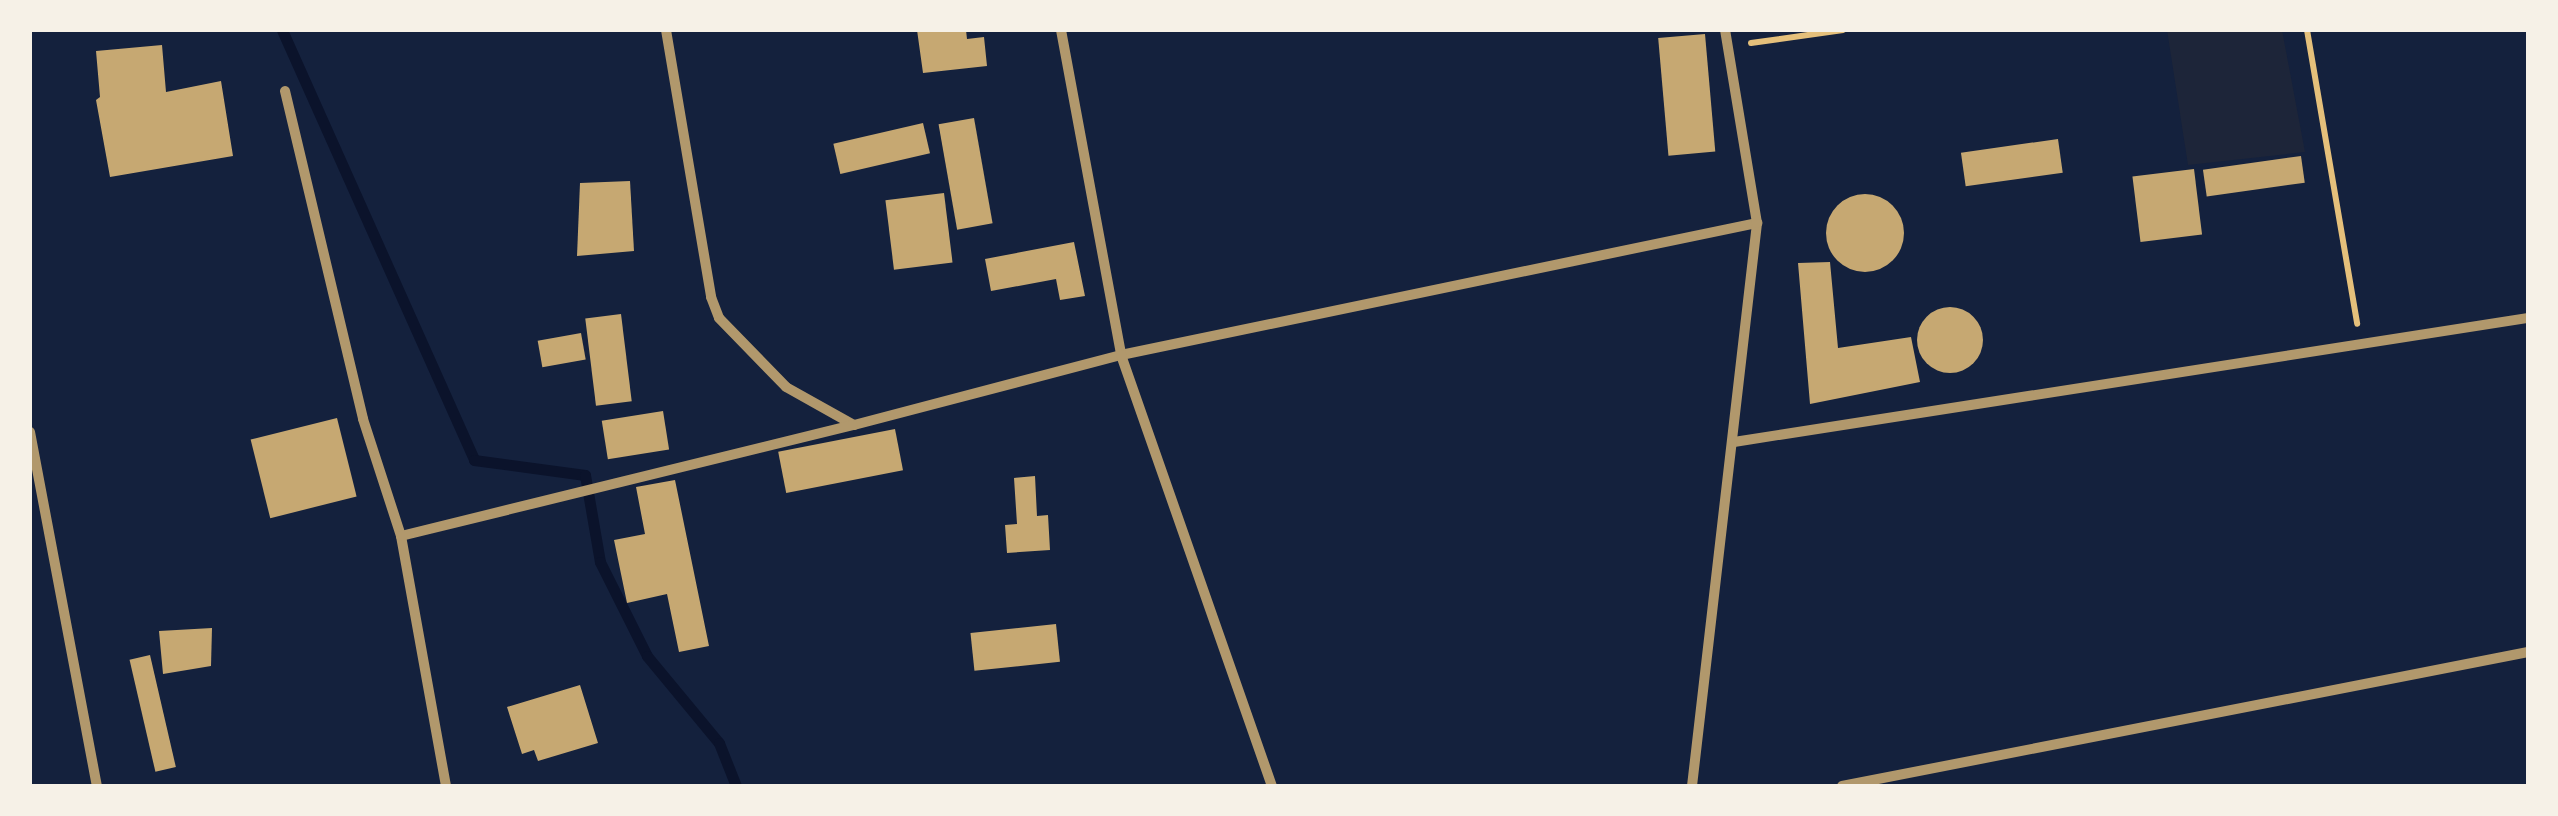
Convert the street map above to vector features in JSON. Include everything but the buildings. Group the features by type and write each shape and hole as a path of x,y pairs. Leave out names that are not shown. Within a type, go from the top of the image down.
{"street":[{"path":"666,30 710,296 718,318 786,387 854,425"},
{"path":"1060,30 1121,355 1272,786"},
{"path":"1692,786 1758,223 1725,30"},
{"path":"285,90 363,420 401,536 446,786"},
{"path":"401,536 1121,355 1758,223"},
{"path":"1734,442 2528,318"},
{"path":"30,432 98,786"},
{"path":"1842,786 2528,652"}],"path":[{"path":"1725,47 1843,30"},
{"path":"2307,30 2360,345"}],"shaded area":[{"path":"2167,30 2282,30 2305,152 2188,165"}],"waterway":[{"path":"282,30 474,460 585,475 600,562 647,656 719,743 736,786"}]}
